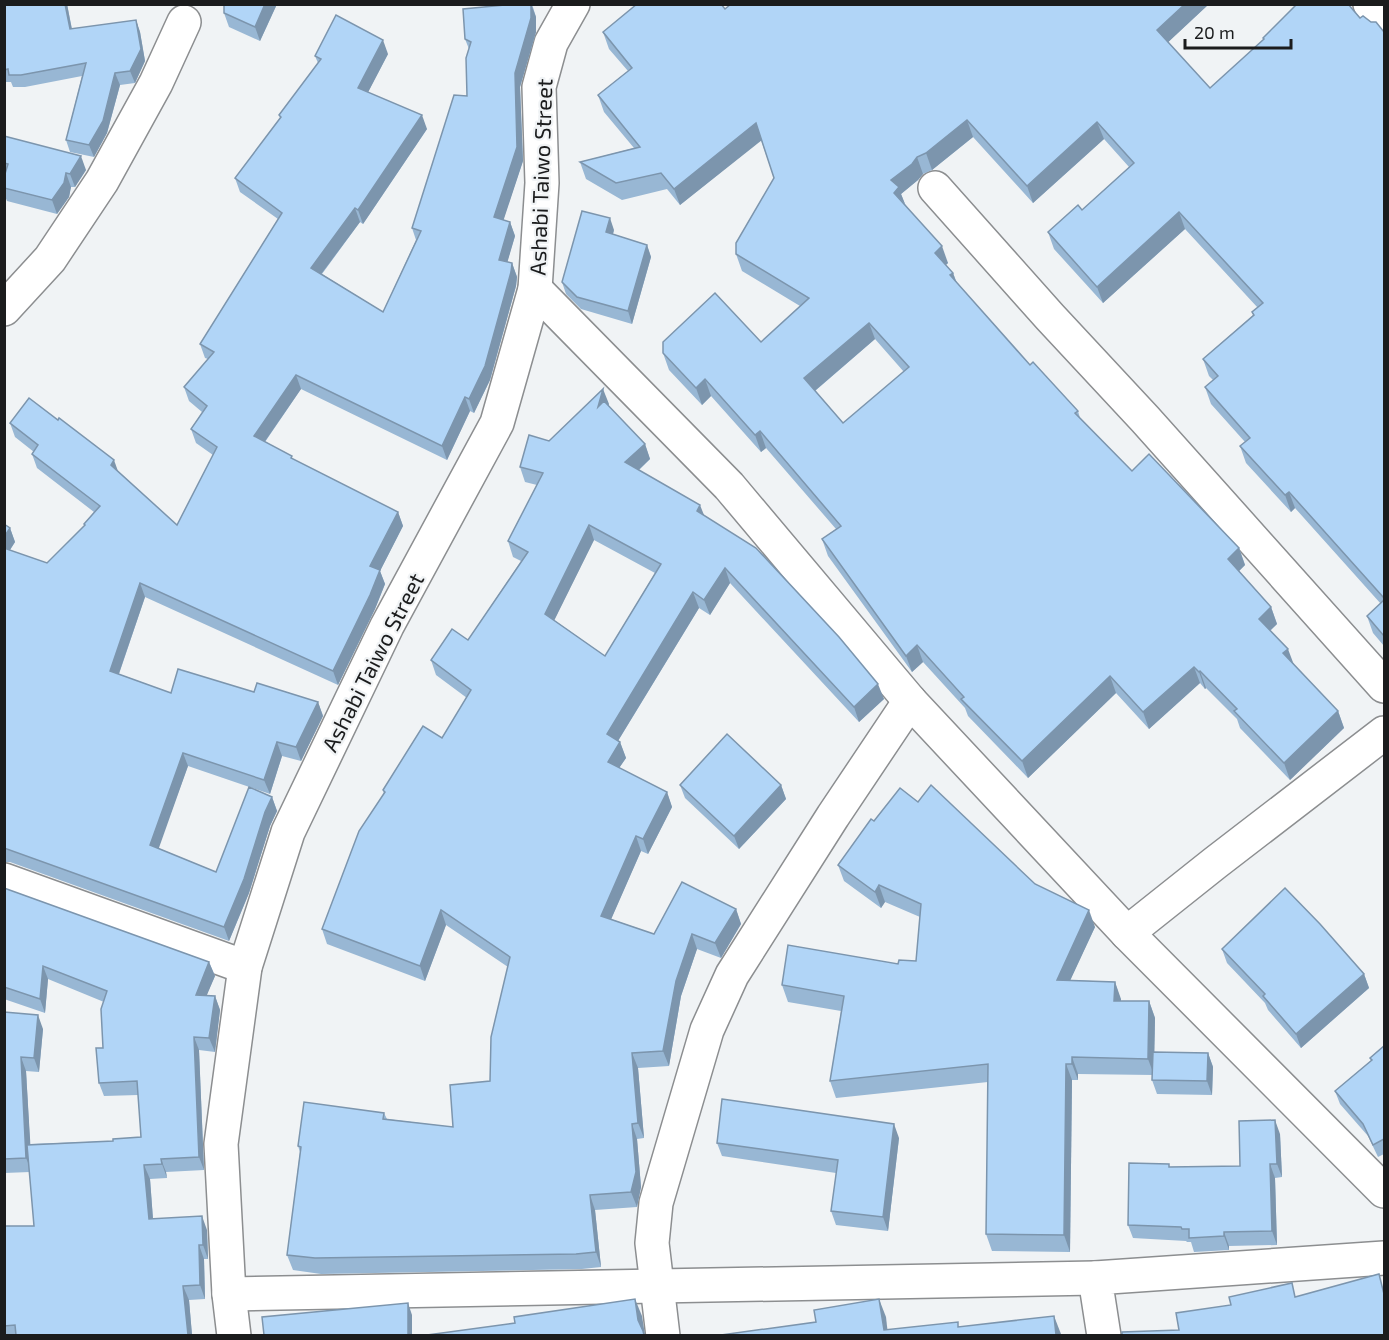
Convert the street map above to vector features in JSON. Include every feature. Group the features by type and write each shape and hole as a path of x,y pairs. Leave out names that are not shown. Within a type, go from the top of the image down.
{"street":[{"name":"Ashabi Taiwo Street","path":"234,1335 229,1294 220,1144 245,967 288,832 387,626 497,423 535,289 542,183 539,87 551,43 573,4"},
{"path":"1370,4 1384,21"},
{"path":"4,309 50,259 102,181 156,83 184,22"},
{"path":"935,188 1384,686"},
{"path":"535,289 729,486 910,701 1127,933 1384,1191"},
{"path":"663,1335 652,1243 656,1203 707,1030 732,975 833,816 910,701"},
{"path":"1127,933 1384,733"},
{"path":"4,880 245,967"},
{"path":"229,1294 1095,1278 1384,1258"},
{"path":"1095,1278 1104,1335"}],"building":[{"path":"4,4 65,4 70,29 136,20 141,49 130,71 115,73 103,121 89,145 66,140 86,63 21,75 9,75 8,69 4,70"},
{"path":"224,4 265,4 255,27 224,13"},
{"path":"531,4 531,18 515,73 517,147 494,217 510,222 499,260 512,263 511,272 485,366 469,399 465,397 442,446 296,375 254,436 292,456 291,458 398,512 370,566 380,570 370,595 333,671 140,583 110,671 171,693 178,669 254,692 257,683 318,702 296,747 277,742 264,780 183,753 150,845 216,872 249,787 272,797 244,879 224,927 4,848 4,548 47,563 85,525 100,506 32,454 38,445 10,423 29,398 114,460 111,465 177,525 217,447 191,429 207,406 184,387 214,352 200,344 282,213 235,178 321,59 315,56 336,15 383,40 358,88 422,115 358,210 355,208 311,268 383,312 421,231 412,228 454,95 467,96 466,58 471,42 465,39 463,9"},
{"path":"637,4 721,4 725,9 731,4 1185,4 1157,30 1210,88 1264,39 1297,4 1348,4 1360,18 1363,16 1371,22 1376,22 1384,32 1384,598 1289,492 1285,495 1240,446 1250,438 1205,387 1218,376 1203,359 1254,315 1252,312 1263,303 1179,212 1097,287 1048,232 1078,205 1082,210 1134,163 1097,122 1027,186 967,120 926,153 917,157 912,164 891,180 899,187 894,193 942,246 935,253 953,273 950,275 1030,365 1033,362 1078,411 1075,413 1132,471 1149,454 1239,548 1228,559 1271,607 1259,619 1288,649 1283,653 1338,711 1284,763 1234,711 1237,709 1194,667 1143,712 1110,676 1022,761 961,699 964,697 917,645 906,656 822,539 841,526 760,431 755,435 705,379 696,388 663,353 663,342 715,293 761,342 809,298 736,254 736,243 774,178 756,123 674,189 661,173 616,183 580,162 640,147 598,95 632,68 603,32","holes":["869,323 909,367 843,423 804,378"]},
{"path":"4,136 81,156 70,174 66,173 64,183 52,200 4,188 4,177 8,164 4,163"},
{"path":"582,211 610,218 606,232 647,245 628,311 577,297 562,282"},
{"path":"603,389 598,407 604,401 645,444 625,462 700,505 697,511 756,548 839,637 878,684 854,707 725,568 704,600 693,592 607,734 620,742 608,762 667,792 643,839 636,836 601,916 654,934 682,882 736,909 715,943 692,934 676,981 663,1051 632,1053 638,1123 632,1124 636,1172 631,1192 590,1195 596,1252 315,1258 287,1255 301,1147 298,1146 304,1102 384,1113 383,1119 453,1127 450,1085 490,1081 491,1037 510,957 441,910 420,966 322,929 359,831 385,792 383,790 423,726 442,738 471,690 431,660 452,629 468,640 528,552 508,541 543,473 520,467 529,435 549,441","holes":["589,525 661,564 605,656 545,614"]},
{"path":"4,524 10,528 4,537"},
{"path":"1384,600 1384,636 1367,616"},
{"path":"727,734 781,785 734,836 680,785"},
{"path":"931,785 1035,884 1089,910 1057,980 1115,982 1114,1001 1149,1001 1148,1059 1072,1057 1072,1064 1066,1064 1064,1235 986,1234 988,1064 830,1081 844,996 782,985 788,945 898,964 899,960 916,961 921,904 879,885 875,892 838,865 871,819 874,821 900,788 918,802"},
{"path":"4,888 209,962 196,995 215,996 209,1038 194,1037 199,1157 161,1159 162,1164 144,1165 149,1219 202,1216 203,1245 199,1245 200,1285 183,1286 188,1335 16,1335 15,1325 4,1326 4,1226 34,1226 27,1145 113,1141 113,1139 141,1137 137,1081 99,1083 96,1048 103,1048 101,1009 107,991 43,966 40,999 4,987"},
{"path":"1285,888 1364,974 1296,1034 1263,996 1265,994 1222,949"},
{"path":"4,1012 38,1015 34,1058 21,1057 26,1158 4,1159"},
{"path":"1384,1046 1384,1139 1373,1145 1363,1124 1335,1091 1372,1060 1370,1058"},
{"path":"1153,1052 1208,1053 1207,1081 1152,1080"},
{"path":"722,1099 894,1124 883,1217 831,1211 838,1160 717,1143"},
{"path":"1275,1120 1277,1164 1270,1164 1272,1231 1224,1232 1224,1236 1189,1238 1189,1229 1181,1227 1128,1225 1129,1163 1169,1164 1169,1167 1240,1166 1239,1121"},
{"path":"1379,1274 1384,1294 1384,1335 1122,1335 1122,1332 1179,1330 1176,1313 1231,1305 1229,1297 1292,1283 1295,1297"},
{"path":"635,1299 638,1320 644,1335 427,1335 515,1323 514,1317"},
{"path":"879,1299 884,1330 958,1322 958,1327 1054,1316 1056,1335 721,1335 816,1322 814,1310"},
{"path":"408,1303 408,1335 264,1335 262,1317"}]}
